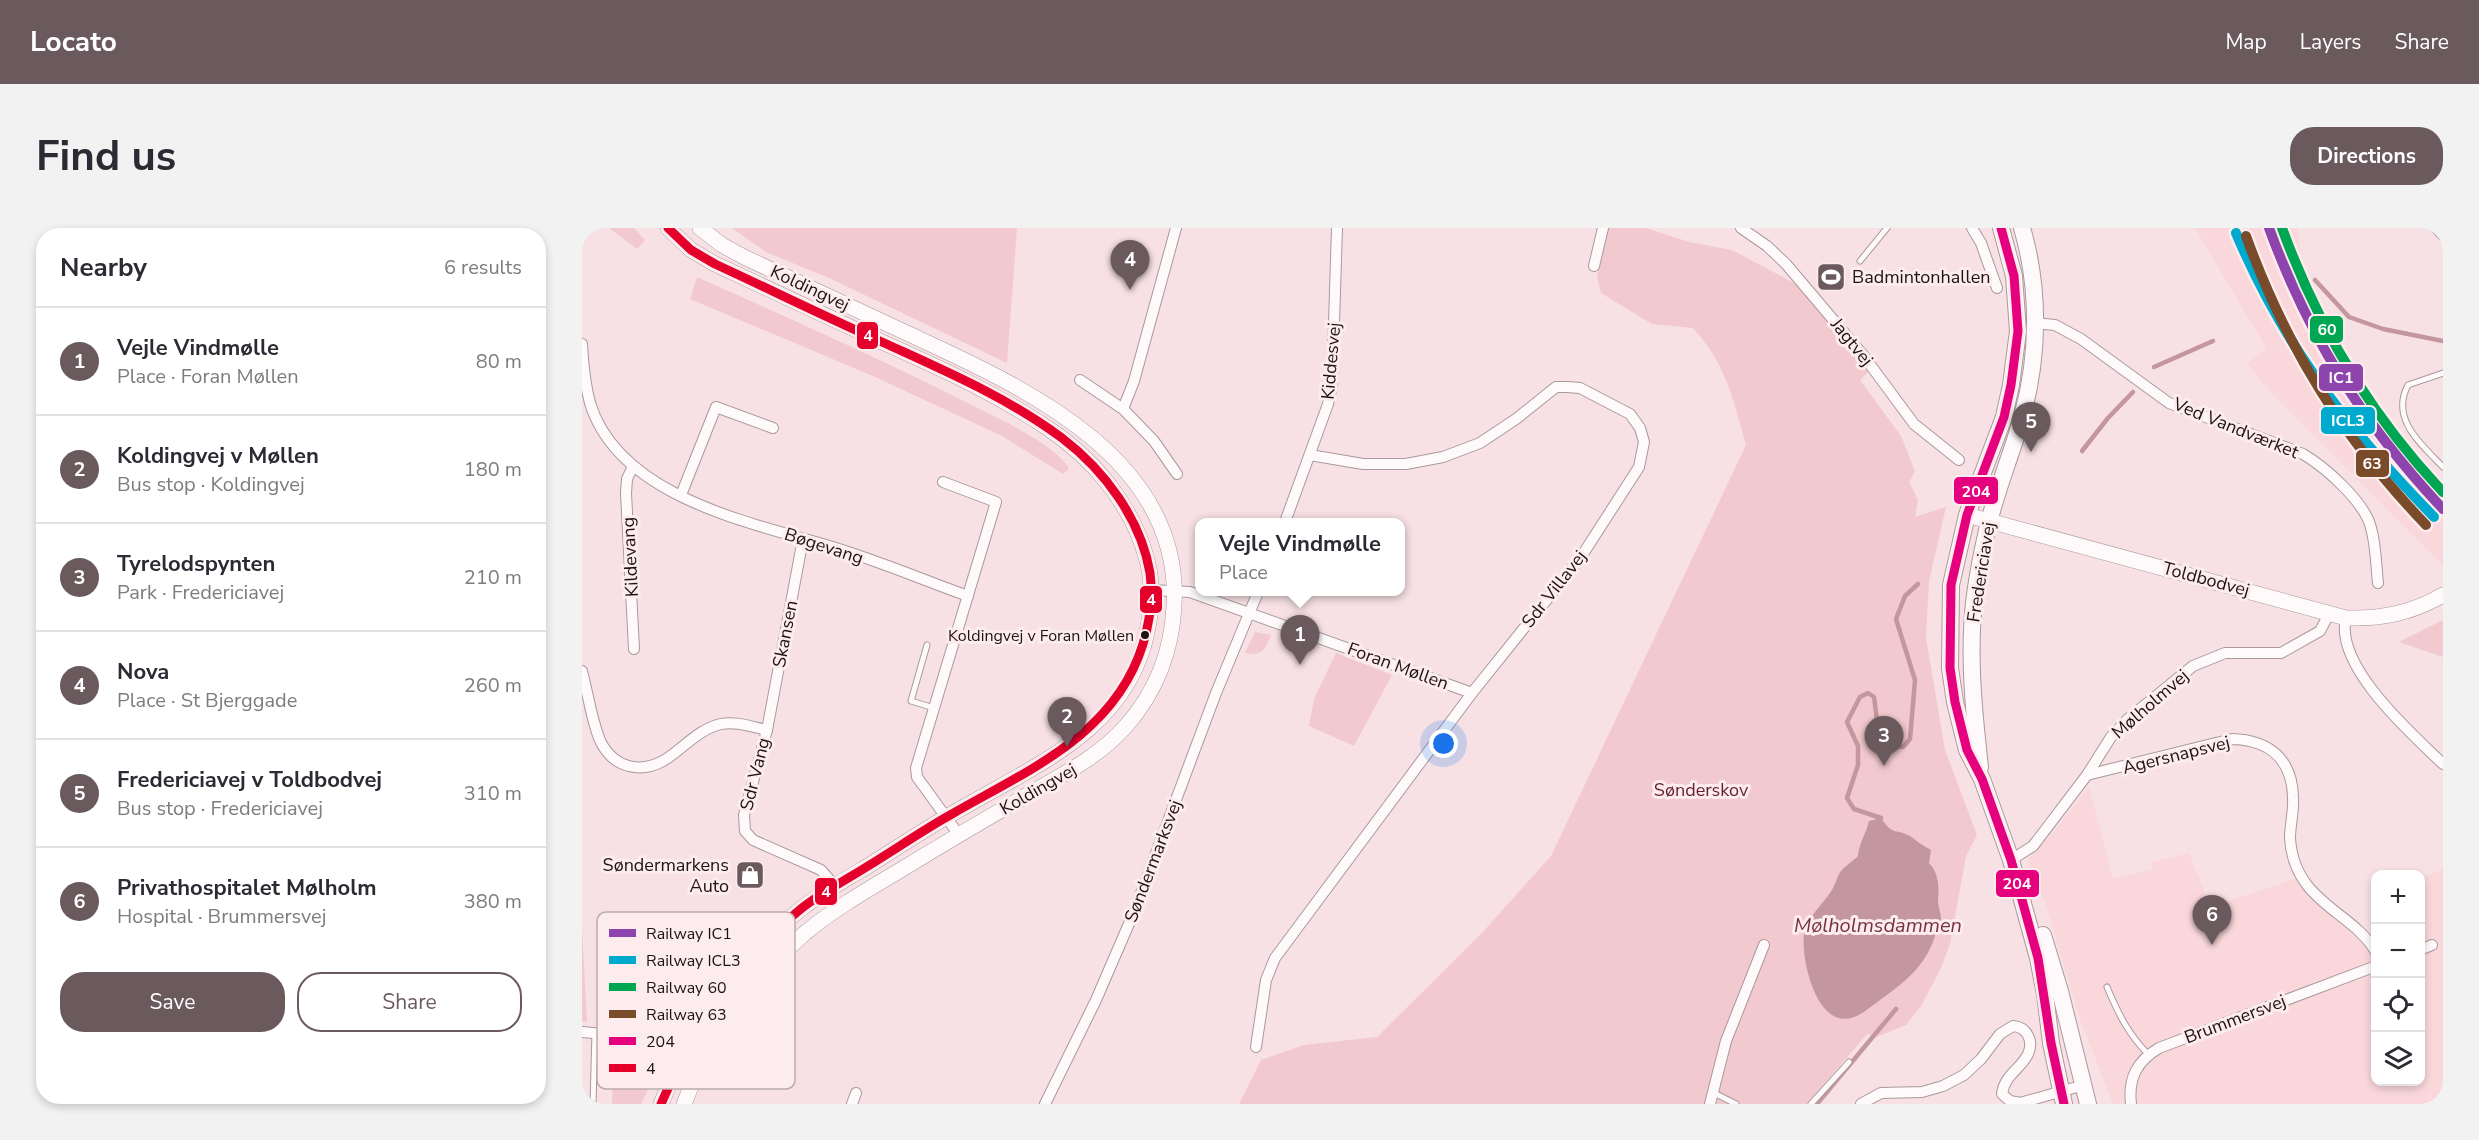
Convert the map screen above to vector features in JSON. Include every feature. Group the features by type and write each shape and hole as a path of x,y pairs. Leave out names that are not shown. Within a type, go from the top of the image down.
{"main road":[{"name":"Koldingvej","path":"668,228 691,250 715,264 921,360 1005,402 1048,428 1081,454 1111,486 1129,514 1144,548 1149,569 1150,620 1144,649 1118,700 1092,728 1067,747 946,817 835,886 795,915"},
{"name":"Koldingvej","path":"700,228 722,245 744,257 1034,395 1075,423 1123,469 1149,505 1168,543 1173,566 1175,590 1170,642 1164,663 1154,685 1125,727 1081,764 841,906 795,943"},
{"name":"Fredericiavej","path":"2001,228 2014,276 2018,331 2004,417 1967,515 1951,585 1950,668 1955,702 1967,750 1982,779 2011,860 2039,967 2062,1098"},
{"name":"Fredericiavej","path":"1982,779 1974,709 1972,631 1975,592 1989,520 2029,390 2035,289 2022,228"},
{"name":"Toldbodvej","path":"1967,515 2346,618 2371,619 2396,615 2424,606 2443,595"},
{"name":"Fredericiavej","path":"2011,860 2032,900 2060,991 2088,1104"},
{"name":"Koldingvej","path":"661,1104 668,1089"},
{"name":"Koldingvej","path":"684,1104 692,1089"}],"street":[{"path":"1123,409 1134,381 1176,228"},
{"name":"Kiddesvej","path":"1286,518 1329,404 1332,386 1337,228"},
{"path":"1594,266 1603,228"},
{"name":"Jagtvej","path":"1741,228 1767,246 1786,264 1863,355 1914,424 1959,460"},
{"path":"1972,228 1982,243 1996,288"},
{"name":"Ved Vandværket","path":"2034,323 2055,325 2081,339 2169,403 2302,454 2321,464 2366,512 2372,528 2378,583"},
{"name":"Bøgevang","path":"582,344 584,371 591,405 609,440 633,466 681,495 729,517 829,546 968,596"},
{"path":"1080,380 1123,409 1154,441 1177,474"},
{"name":"Sdr Villavej","path":"1256,1047 1266,980 1275,958 1472,693 1581,557 1639,467 1644,442 1640,428 1630,414 1580,388 1556,387 1516,419 1480,443 1443,457 1406,464 1363,464 1310,455"},
{"path":"681,495 716,407 773,428"},
{"name":"Kildevang","path":"633,466 627,479 626,493 634,649"},
{"path":"943,482 996,501 916,768 917,777 959,835"},
{"name":"Skansen","path":"766,730 803,539"},
{"name":"Foran Møllen","path":"1151,590 1175,590 1195,594"},
{"name":"Foran Møllen","path":"1201,596 1472,693"},
{"path":"1250,613 1256,596"},
{"name":"Søndermarksvej","path":"1045,1104 1096,1000 1134,912 1216,693 1250,613"},
{"name":"Mølholmvej","path":"2011,860 2032,846 2087,775 2111,737 2128,719 2193,666 2225,653 2281,652 2320,631 2329,614"},
{"path":"2346,618 2346,646 2356,666 2390,713 2443,764"},
{"name":"Sdr Vang","path":"582,671 602,745 613,759 630,767 646,768 663,760 704,730 721,724 736,723 766,730 744,815 745,831 753,840 820,870 835,886"},
{"name":"Agersnapsvej","path":"2087,775 2103,773 2232,739 2261,743 2288,767 2293,796 2290,839 2295,864 2307,885 2322,901 2358,930 2371,946"},
{"path":"1710,1104 1726,1041 1764,945"},
{"path":"2425,948 2432,945"},
{"name":"Brummersvej","path":"2148,1054 2371,968"},
{"path":"1861,1104 1881,1093 1923,1092 1943,1086 1964,1075 2008,1027 2018,1026 2029,1037 2028,1054 2005,1081 2003,1101 2020,1103 2062,1098 2084,1085"},
{"path":"582,1032 595,1032"},
{"path":"2131,1104 2131,1082 2135,1070 2148,1054"}],"lane":[{"path":"1860,261 1887,228"},
{"path":"2433,228 2443,239"},
{"path":"2443,373 2408,385 2403,395 2403,414 2410,431 2443,467"},
{"path":"927,645 911,701 934,708"},
{"path":"2107,987 2123,1023 2133,1039 2148,1054"},
{"path":"593,1104 595,1032"},
{"path":"1811,1104 1850,1062"},
{"path":"1712,1092 1736,1104"}],"shaded area":[{"path":"2195,228 2297,228 2302,268 2344,356 2397,436 2443,484 2443,565 2267,388 2247,364 2266,348"},
{"path":"2089,787 2113,879 2152,869 2152,862 2189,853 2211,907 2297,878 2367,947 2371,945 2371,1086 2425,1086 2425,877 2443,869 2443,1104 2113,1104 2081,1022 2046,906 2028,859 2055,830"}],"green space":[{"path":"609,228 634,228 645,240 637,249"},
{"path":"732,228 1017,228 1007,363 829,278 766,252"},
{"name":"Sønderskov","path":"1608,228 1646,228 1689,242 1732,250 1798,285 1868,372 1860,380 1901,436 1915,471 1909,482 1918,500 1915,517 1946,507 1929,581 1926,638 1945,750 1977,835 1966,856 1950,944 1941,968 1921,1006 1906,1025 1876,1037 1867,1034 1807,1104 1239,1104 1261,1060 1304,1045 1377,1037 1481,934 1551,856 1746,445 1721,369 1693,328 1652,324 1601,293 1597,277"},
{"path":"697,277 863,352 1004,421 1050,449 1069,469 1063,474 1002,436 873,376 690,299"},
{"path":"2443,620 2443,657 2399,642"},
{"path":"1255,632 1271,635 1267,645 1260,653 1245,653"},
{"path":"1336,653 1392,675 1354,746 1309,726 1314,699"},
{"path":"582,928 587,1022 582,1021"},
{"path":"612,1089 648,1089 641,1104 612,1104"}],"water":[{"name":"Mølholmsdammen","path":"1881,818 1892,830 1910,836 1931,850 1929,863 1938,880 1941,919 1931,947 1912,974 1863,1012 1844,1019 1830,1014 1816,995 1807,969 1804,934 1812,915 1830,894 1840,873 1858,856 1869,821"}],"waterway":[{"path":"2315,280 2349,317 2383,329 2443,341"},
{"path":"2154,367 2213,341"},
{"path":"2082,451 2108,418 2133,392"},
{"path":"1881,818 1854,809 1847,798 1858,765 1858,746 1847,722 1860,697 1868,693 1874,697 1877,720 1892,746 1903,747 1910,739 1915,680 1896,619 1905,596 1918,584"},
{"path":"1817,1104 1896,1009"}],"railway":[{"path":"2281,228 2287,250"}],"rail line":[{"name":"IC1","path":"2269,228 2302,306 2341,378 2388,445 2443,509"},
{"name":"60","path":"2282,228 2312,300 2369,401 2417,463 2443,492"},
{"name":"ICL3","path":"2236,233 2275,313 2321,385 2374,452 2434,517"},
{"name":"63","path":"2246,236 2280,317 2320,390 2369,459 2426,525"}],"transit line":[{"name":"4","path":"668,228 691,250 715,264 974,385 1041,423 1062,438 1092,465 1118,497 1138,534 1150,573 1150,609 1143,644 1130,676 1112,703 1090,726 1066,747 1038,765 941,820 818,897 795,914"},
{"name":"204","path":"2001,228 2014,276 2018,331 2004,417 1967,515 1951,585 1950,668 1955,702 1967,750 1982,779 2011,860 2038,958 2051,1043 2064,1104"},
{"name":"4","path":"661,1104 668,1089"}],"place":[{"name":"Badmintonhallen","path":"1831,277"},
{"name":"Nova","path":"1130,290"},
{"name":"Fredericiavej v Toldbodvej","path":"2031,452"},
{"name":"Koldingvej v Foran Møllen","path":"1145,635"},
{"name":"Vejle Vindmølle","path":"1300,665"},
{"name":"Koldingvej v Møllen","path":"1067,747"},
{"name":"Tyrelodspynten","path":"1884,766"},
{"name":"Søndermarkens Auto","path":"750,875"},
{"name":"Privathospitalet Mølholm","path":"2212,945"}]}
